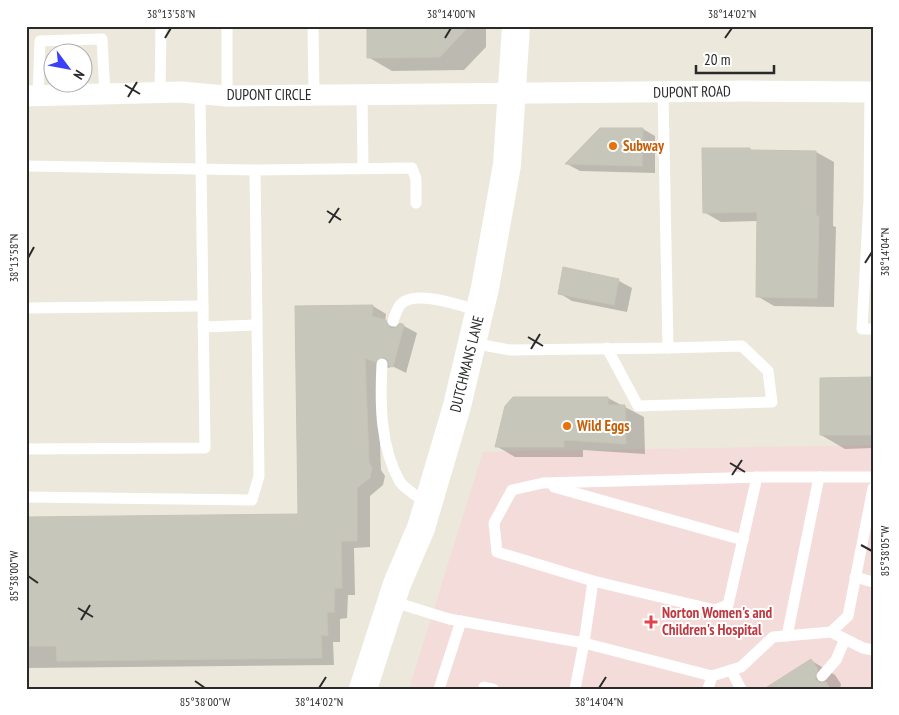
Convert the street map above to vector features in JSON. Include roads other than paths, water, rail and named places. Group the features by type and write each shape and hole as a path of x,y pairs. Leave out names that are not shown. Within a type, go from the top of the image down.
{"street":[{"name":"DUTCHMANS LANE","path":"363,689 391,601 421,528 457,406 480,310 507,165 516,26"},
{"name":"DUPONT ROAD","path":"511,94 871,92"},
{"name":"DUPONT CIRCLE","path":"32,96 160,93 226,96 511,94"}],"lane":[{"path":"160,93 161,26"},
{"path":"226,96 227,26"},
{"path":"313,26 314,95"},
{"path":"32,96 40,41 48,40 102,39 106,94"},
{"path":"663,92 668,348"},
{"path":"871,92 869,200 862,329 873,329"},
{"path":"26,449 205,448 200,94"},
{"path":"362,95 363,168"},
{"path":"26,166 255,170 412,168 416,179 416,203"},
{"path":"26,497 252,500 259,476 255,170"},
{"path":"393,321 400,304 409,298 440,300 480,310"},
{"path":"26,308 203,306"},
{"path":"203,326 257,325"},
{"path":"472,343 510,350 607,348 668,348 742,346 768,371 772,402 638,406 607,348"},
{"path":"382,364 380,395 384,438 401,483 428,504"},
{"path":"757,477 728,605 714,610 593,581 497,552 494,523 512,490 543,483 757,477 873,477"},
{"path":"787,636 819,477"},
{"path":"543,483 743,540"},
{"path":"831,632 848,616 873,488"},
{"path":"855,577 873,582"},
{"path":"575,689 593,581"},
{"path":"391,601 461,621 584,643 712,676 741,667 773,637 831,632 873,650"},
{"path":"439,689 461,621"},
{"path":"822,676 836,660 845,639"},
{"path":"731,670 741,689"},
{"path":"708,689 712,676"},
{"path":"484,689 484,687 493,689"}],"place":[{"name":"Subway","path":"613,146"},
{"name":"Wild Eggs","path":"567,426"},
{"name":"Norton Women's and Children's Hospital","path":"651,622"}]}
